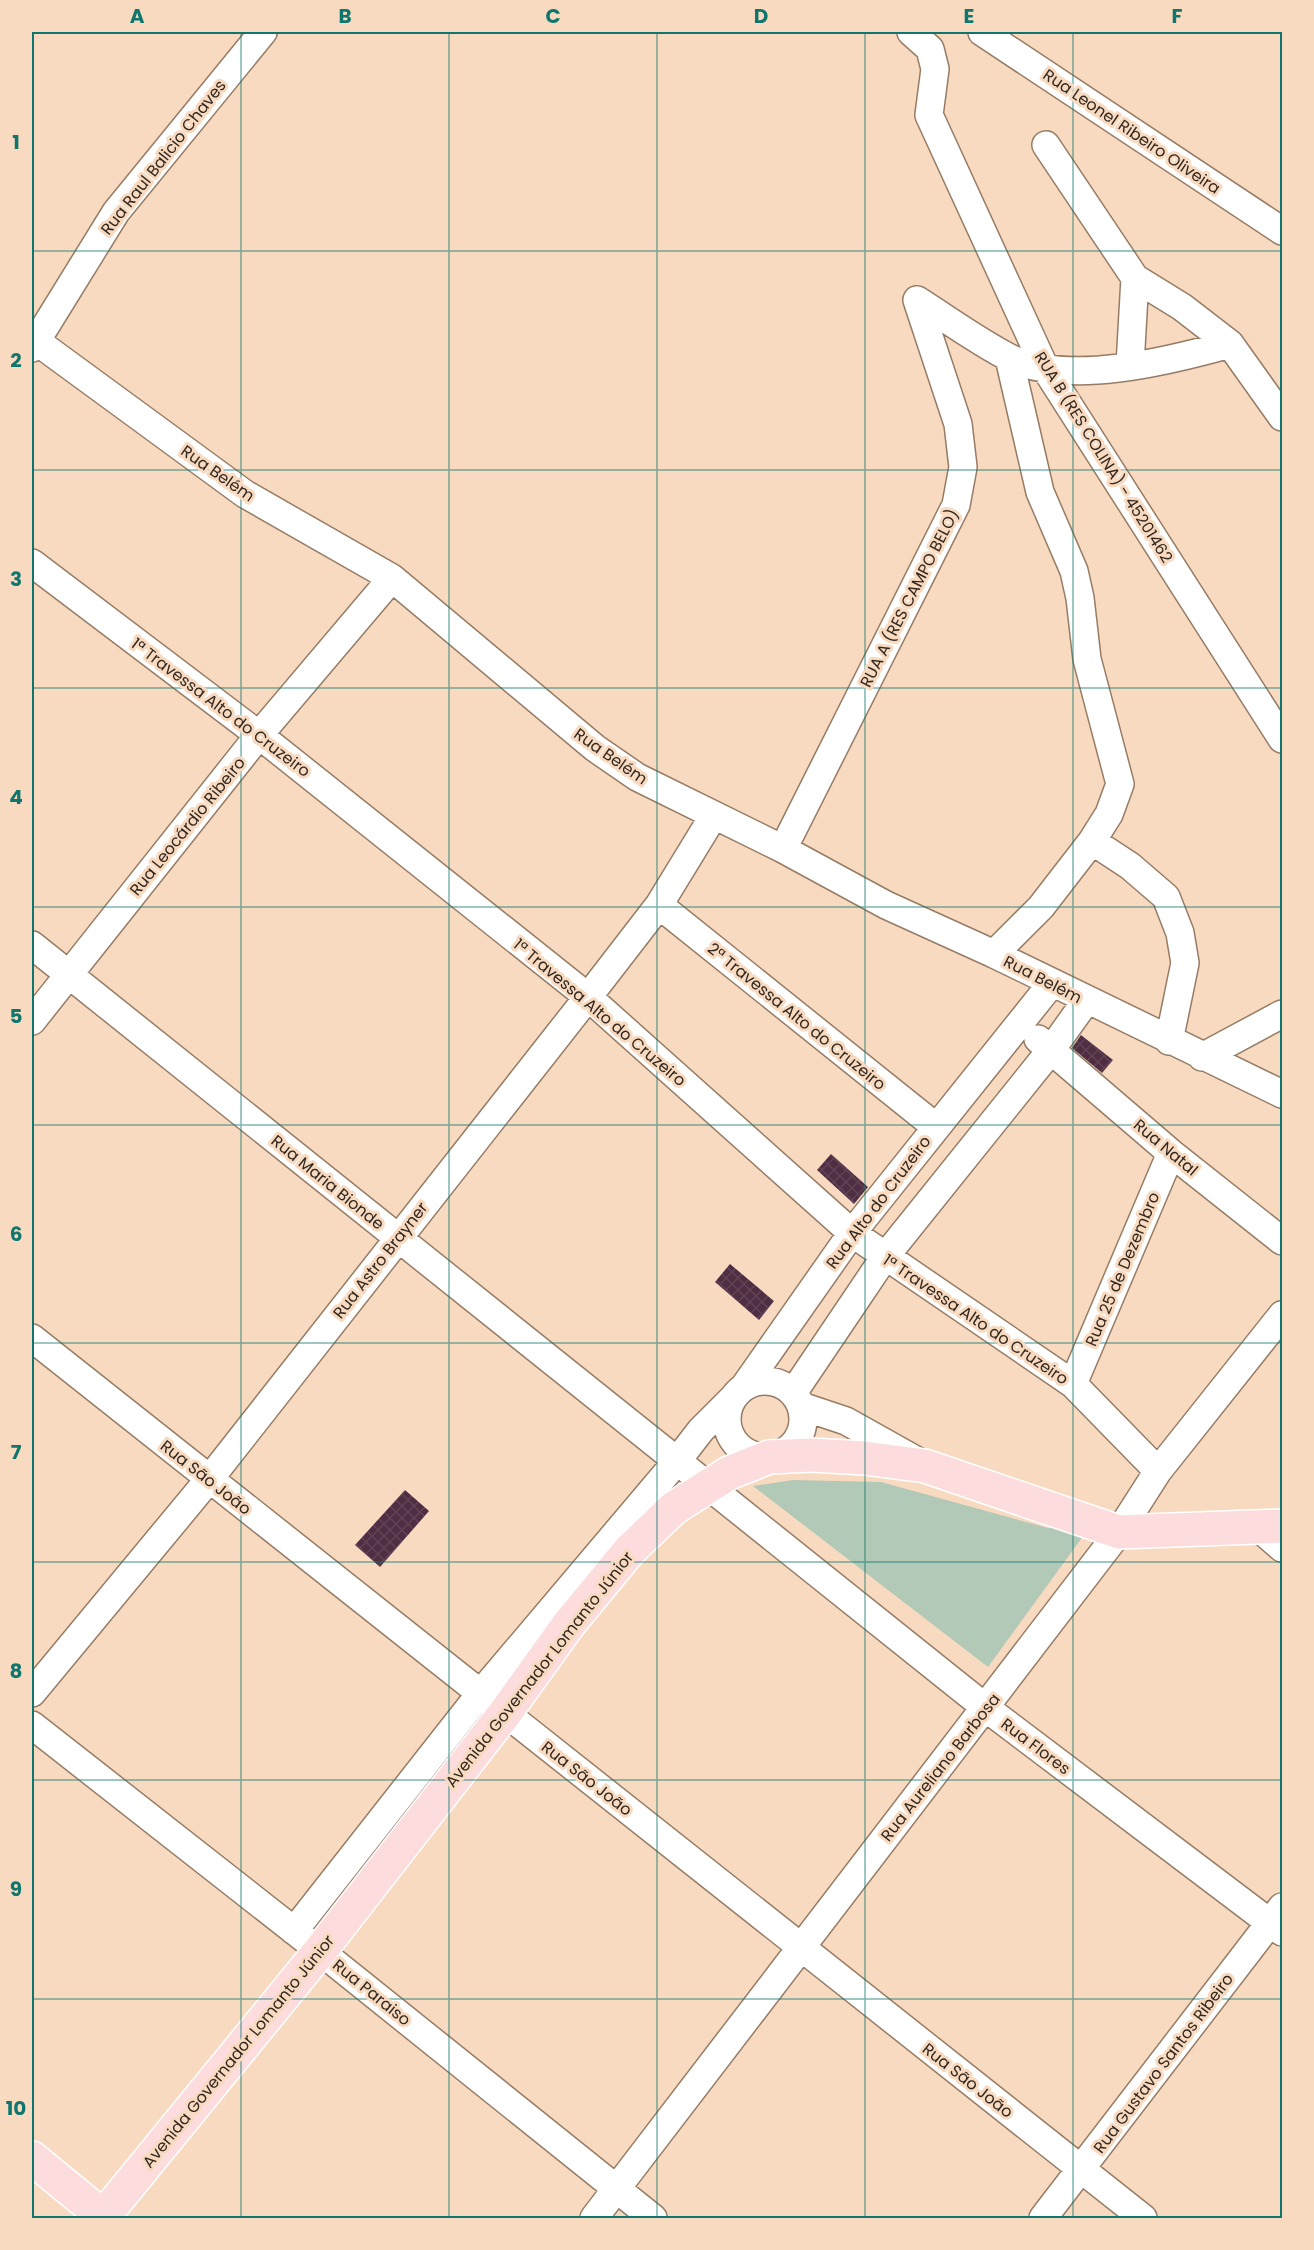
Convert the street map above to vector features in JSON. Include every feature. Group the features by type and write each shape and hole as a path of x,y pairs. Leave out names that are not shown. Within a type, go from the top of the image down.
{"main road":[{"name":"Avenida Governador Lomanto Júnior","path":"104,2218 320,1951 493,1703 569,1624 629,1551 674,1508 729,1473 769,1457 811,1455 925,1466 1119,1532 1275,1534"},
{"path":"32,2158 104,2218"}],"street":[{"name":"Rua Raul Balicio Chaves","path":"33,343 116,212 263,32"},
{"name":"RUA B (RES COLINA) - 45201462","path":"911,32 930,50 935,69 929,115 1045,368 1282,739"},
{"name":"Rua Leonel Ribeiro Oliveira","path":"994,35 1282,231"},
{"path":"1046,145 1135,279 1182,307 1230,344 1282,417"},
{"path":"1130,365 1135,279"},
{"name":"RUA A (RES CAMPO BELO)","path":"783,849 956,505 963,466 958,424 917,300 1009,358"},
{"name":"Rua Belém","path":"33,343 245,494 392,578 595,748 637,777 783,849 886,905 994,954 1086,1001 1282,1094"},
{"path":"994,954 1041,907 1092,841 1109,814 1120,784 1087,659 1080,598 1074,571 1040,492 1009,358 1045,368 1086,371 1194,354 1230,344"},
{"name":"1ª Travessa Alto do Cruzeiro","path":"32,563 259,735 588,997 852,1233 885,1258 1073,1384 1158,1471"},
{"name":"Rua Leocárdio Ribeiro","path":"32,1021 259,735 392,578"},
{"name":"Rua Astro Brayner","path":"32,1693 209,1479 588,997 659,904 714,815"},
{"path":"1092,841 1130,866 1166,897 1180,933 1185,963 1169,1041"},
{"name":"2ª Travessa Alto do Cruzeiro","path":"659,904 936,1127"},
{"name":"Rua Maria Bionde","path":"32,945 708,1487"},
{"name":"Rua Alto do Cruzeiro","path":"294,1931 493,1703 701,1430 739,1392 852,1233 1022,1024 1052,983"},
{"path":"797,1399 885,1258 1051,1050 1086,1001"},
{"path":"1202,1057 1282,1014"},
{"path":"1022,1024 1051,1050"},
{"name":"Rua Natal","path":"1051,1050 1171,1153 1282,1241"},
{"name":"Rua 25 de Dezembro","path":"1073,1384 1171,1153"},
{"name":"Rua Aureliano Barbosa","path":"594,2218 1119,1532 1158,1471 1282,1315"},
{"name":"Rua São João","path":"32,1338 1143,2218"},
{"path":"797,1399 804,1417 797,1439 780,1454 769,1457 748,1452 732,1438 728,1425 728,1411 739,1392 765,1380 775,1382 797,1399 846,1421 925,1466"},
{"name":"Rua Flores","path":"708,1487 986,1708 1278,1921"},
{"name":"Rua Paraiso","path":"32,1725 320,1951 653,2218"},
{"name":"Rua Gustavo Santos Ribeiro","path":"1043,2218 1278,1921"}],"green space":[{"path":"793,1480 881,1482 1048,1528 1089,1528 988,1667 753,1486"}],"building":[{"path":"1081,1035 1113,1060 1102,1073 1072,1048"},
{"path":"831,1154 868,1187 854,1204 817,1170"},
{"path":"730,1264 774,1301 759,1320 715,1282"},
{"path":"405,1490 429,1511 380,1567 355,1545"}]}
